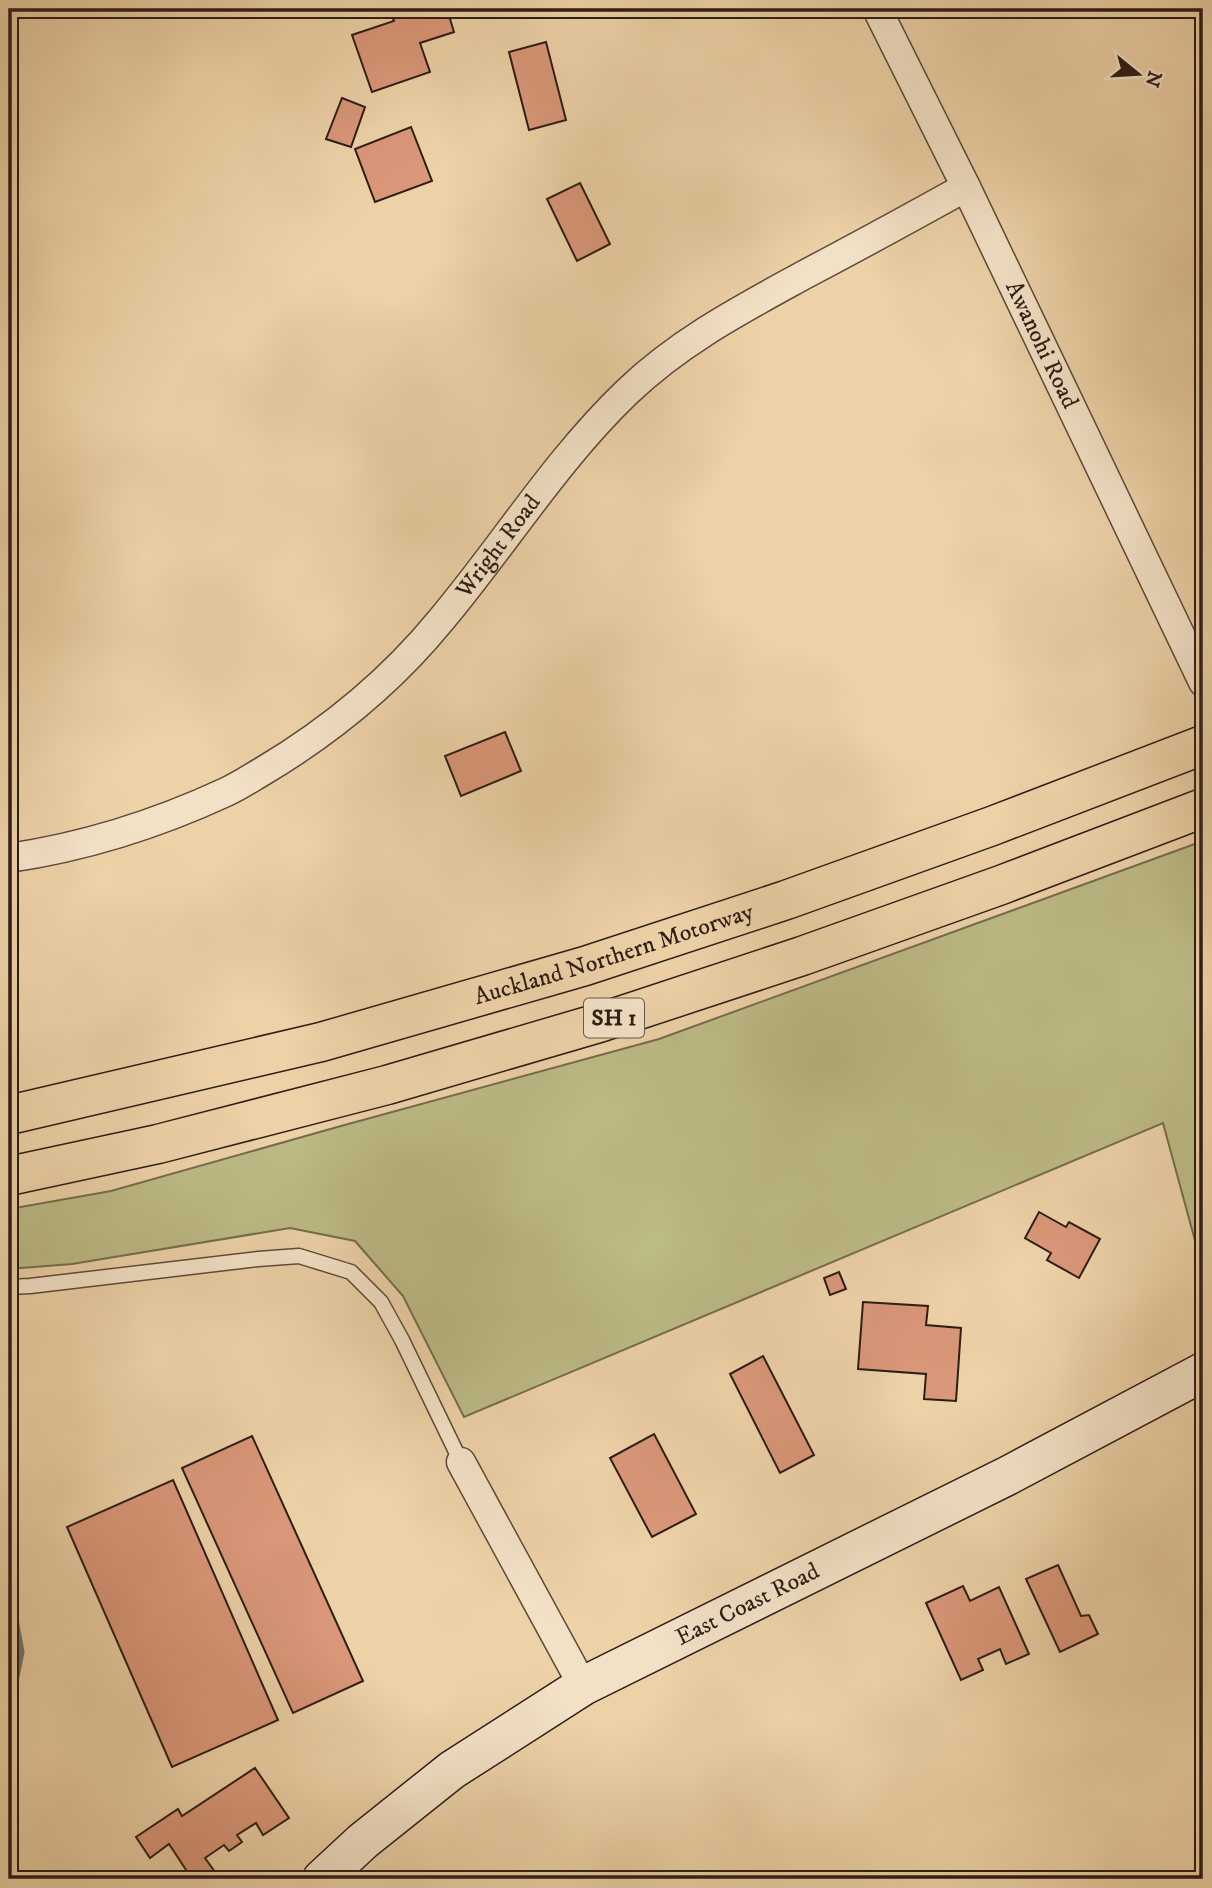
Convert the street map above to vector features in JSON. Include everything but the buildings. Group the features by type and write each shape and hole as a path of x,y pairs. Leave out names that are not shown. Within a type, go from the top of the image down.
{"highway":[{"name":"Auckland Northern Motorway","path":"9,1115 321,1042 585,966 799,896 1191,750"},
{"name":"SH 1","path":"9,1176 158,1144 346,1096 602,1022 802,957 1203,808"}],"main road":[{"name":"East Coast Road","path":"321,1879 363,1841 452,1770 583,1686 996,1481 1203,1372"}],"street":[{"name":"Awanohi Road","path":"877,9 966,187 1203,682"},
{"name":"Wright Road","path":"9,858 77,846 153,823 229,791 285,758 341,717 391,675 441,621 565,460 627,392 675,350 730,315 966,187"},
{"path":"461,1462 583,1686"}],"lane":[{"path":"9,1287 299,1256 351,1272 381,1302 461,1462"}],"shaded area":[{"path":"1203,841 1203,1270 1163,1123 464,1417 403,1296 355,1241 290,1228 72,1264 9,1269 9,1209 111,1191 659,1039"}],"waterway":[{"path":"9,1592 20,1652 9,1706"}]}
